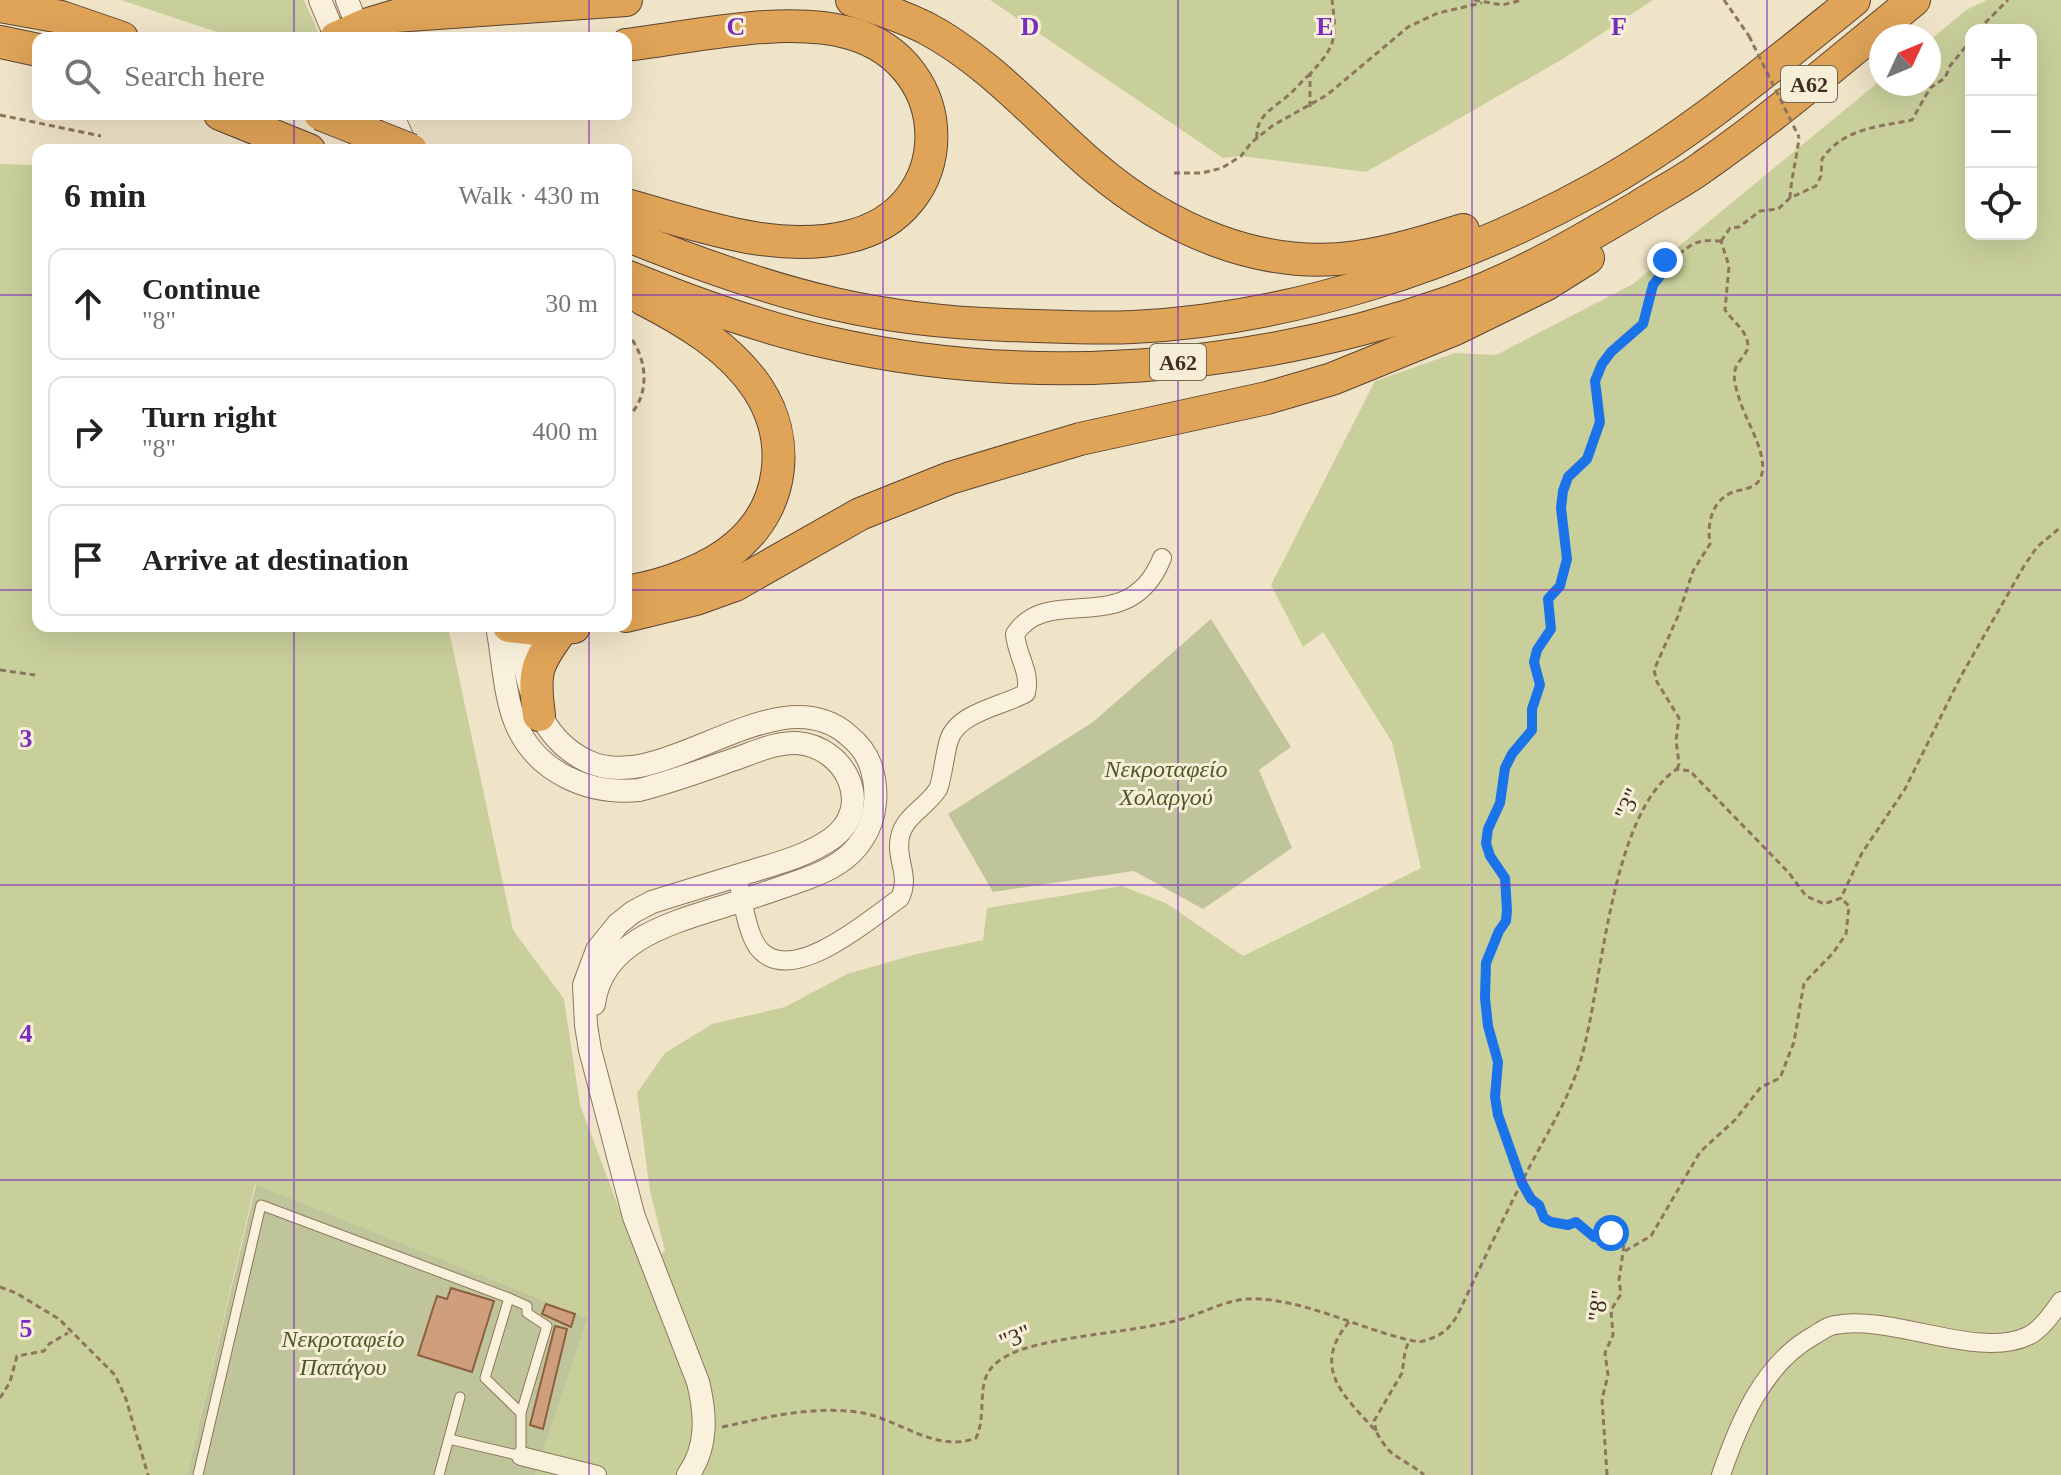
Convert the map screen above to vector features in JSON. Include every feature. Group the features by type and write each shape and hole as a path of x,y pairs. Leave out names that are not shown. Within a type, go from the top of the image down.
{"highway":[{"path":"388,0 426,14"},
{"path":"348,28 395,16 626,0"},
{"path":"852,0 890,12 927,29 965,53 1132,198 1205,238 1240,249 1279,256 1355,257 1438,238 1596,188"},
{"name":"Α62","path":"632,237 682,257 833,304 958,324 1133,327 1249,312 1385,280 1450,256 1596,188 1669,142 1854,0"},
{"name":"Α62","path":"632,278 811,338 963,364 1096,369 1159,365 1275,347 1402,317 1453,301 1534,265 1587,237 1703,167 1914,0"},
{"path":"0,6 61,17 105,32"},
{"path":"632,44 800,25 852,34 879,45 896,57 913,76 926,98 932,143 928,168 912,198 896,215 872,230 846,238 810,241 750,238 632,207"},
{"path":"0,42 32,49"},
{"path":"235,120 294,144"},
{"path":"335,120 394,144"},
{"path":"632,615 696,599 735,585 860,514 950,478 1080,439 1267,398 1332,379 1455,329 1545,285 1610,245 1675,197 1703,167"},
{"path":"632,293 690,326 733,360 758,389 771,414 779,442 773,497 761,519 738,546 711,563 675,579 632,590"},
{"path":"539,715 536,670 540,659 566,632"}],"street":[{"path":"320,0 348,28"},
{"path":"367,120 377,144"},
{"path":"395,120 406,144"},
{"path":"737,876 753,937 761,952 778,961 793,962 817,954 900,898 906,885 900,836 908,820 939,788 942,760 951,734 984,709 1009,703 1026,693 1029,678 1017,649 1015,634 1022,623 1037,614 1124,602 1139,593 1154,577 1162,558"},
{"path":"510,632 515,722 538,756 579,784 618,792 639,790 784,743 800,743 815,747 842,764 853,792 846,822 835,837 803,855 652,902 633,912 618,924 597,950 584,985 590,1050 634,1217 698,1382 705,1410 705,1430 688,1475"},
{"path":"512,632 539,715 551,733 587,761 610,767 632,766 763,723 784,718 823,720 859,744 869,762 874,781 876,803 871,824 848,857 830,869 654,930 631,944 614,960 600,981 593,1020 610,1120"},
{"path":"1721,1475 1755,1395 1770,1372 1796,1345 1833,1325 1890,1326 1978,1342 2009,1341 2029,1336 2061,1301"},
{"path":"521,1456 571,1472 597,1475"}],"lane":[{"path":"198,1475 261,1205 509,1298 527,1306 527,1313 547,1326 521,1413 521,1456 449,1439"},
{"path":"509,1298 485,1378 521,1413"},
{"path":"439,1475 460,1397"}],"path":[{"path":"1257,138 1256,128 1265,113 1289,95 1330,53 1335,33 1332,0"},
{"path":"1474,0 1502,5 1522,0"},
{"path":"1724,0 1749,36 1799,137 1796,169 1789,187 1790,198"},
{"path":"1984,24 2008,0"},
{"path":"1174,173 1202,173 1222,168 1241,156 1272,126 1310,107 1367,64 1408,27 1438,13 1482,3"},
{"path":"1721,241 1730,228 1739,227 1760,211 1778,209 1790,198 1816,186 1821,176 1822,159 1837,142 1853,133 1912,120 1930,88 1945,78 1965,47"},
{"path":"1310,74 1310,107"},
{"path":"0,115 101,136"},
{"path":"1721,241 1695,241 1675,257 1665,260 1660,276 1653,285 1643,324 1611,352 1595,381 1600,422 1587,459 1568,477 1563,491 1561,508 1567,559 1560,586 1548,599 1551,629 1537,650 1534,662 1540,685 1532,709 1532,730 1512,754 1505,768 1500,803 1488,829 1486,843 1490,856 1505,878 1507,910 1506,921 1486,963 1488,1026 1498,1062 1495,1097 1498,1115 1522,1183 1531,1199 1539,1205 1544,1218 1568,1225 1576,1222 1594,1237 1618,1229 1624,1232 1625,1251 1651,1236 1700,1152 1735,1120 1761,1087 1780,1078 1794,1042 1804,983 1833,953 1846,934 1849,906 1841,898"},
{"path":"1721,241 1729,266 1725,310 1747,337 1748,347 1737,364 1735,381 1744,414 1760,450 1763,466 1761,479 1755,485 1730,493 1709,517 1707,528 1710,544 1693,571 1678,616 1654,670 1657,682 1679,718 1677,769 1690,771 1715,794 1789,873 1806,896 1824,904 1841,898 1862,853 1905,789 1961,676 2024,566 2037,547 2061,527"},
{"path":"632,341 644,366 643,392 632,414"},
{"path":"0,670 35,675"},
{"name":"\"3\"","path":"705,1430 819,1408 862,1412 915,1433 966,1442 976,1438 981,1428 986,1374 998,1361 1020,1350 1058,1341 1179,1320 1237,1299 1262,1299 1305,1308 1419,1342 1438,1338 1450,1328 1556,1118 1581,1059 1607,927 1626,853 1652,791 1677,769"},
{"name":"\"8\"","path":"1607,1475 1602,1399 1608,1375 1605,1353 1613,1335 1611,1310 1621,1294 1619,1280 1625,1251"},
{"path":"0,1287 59,1319 115,1375 126,1399 148,1475"},
{"path":"1349,1322 1340,1333 1331,1366 1341,1393 1392,1453 1411,1463 1424,1475"},
{"path":"0,1398 10,1382 17,1356 44,1351 49,1344 69,1332"},
{"path":"1376,1431 1374,1421 1402,1373 1409,1340"}],"green space":[{"path":"121,0 304,0 318,32 217,32"},
{"path":"990,0 1653,0 1561,60 1366,172 1241,156 1223,158"},
{"path":"1987,0 2061,0 2061,1475 535,1475 588,1318 255,1185 187,1475 0,1475 0,164 32,165 32,632 449,632 513,930 564,999 580,1105 642,1269 665,1251 650,1191 637,1093 665,1053 712,1024 785,1007 847,974 917,954 983,940 987,908 1122,886 1166,903 1243,956 1421,868 1392,742 1323,632 1303,647 1271,585 1375,381 1455,353 1496,355 1633,284 1869,90 1869,96 1941,96 1941,31 1966,10"},
{"name":"Νεκροταφείο Χολαργού","path":"1211,619 1291,747 1259,770 1292,848 1203,909 1134,871 993,892 948,814 1093,722"},
{"name":"Νεκροταφείο Παπάγου","path":"256,1185 588,1318 535,1475 187,1475"}],"building":[{"path":"451,1288 494,1301 472,1372 418,1355 437,1296 447,1299"},
{"path":"546,1304 575,1314 571,1327 542,1314"},
{"path":"555,1326 567,1329 543,1429 530,1425"}],"route":[{"path":"1611,1233 1594,1237 1576,1222 1568,1225 1544,1218 1539,1205 1531,1199 1522,1183 1512,1159 1511,1146 1498,1115 1495,1097 1498,1062 1488,1026 1485,998 1486,963 1506,921 1507,893 1505,878 1490,856 1486,843 1488,829 1500,803 1505,768 1519,744 1532,730 1532,709 1540,685 1534,662 1537,650 1551,629 1548,599 1560,586 1567,559 1561,508 1563,491 1568,477 1587,459 1600,422 1595,381 1611,352 1643,324 1653,285 1660,276 1665,260"}]}
